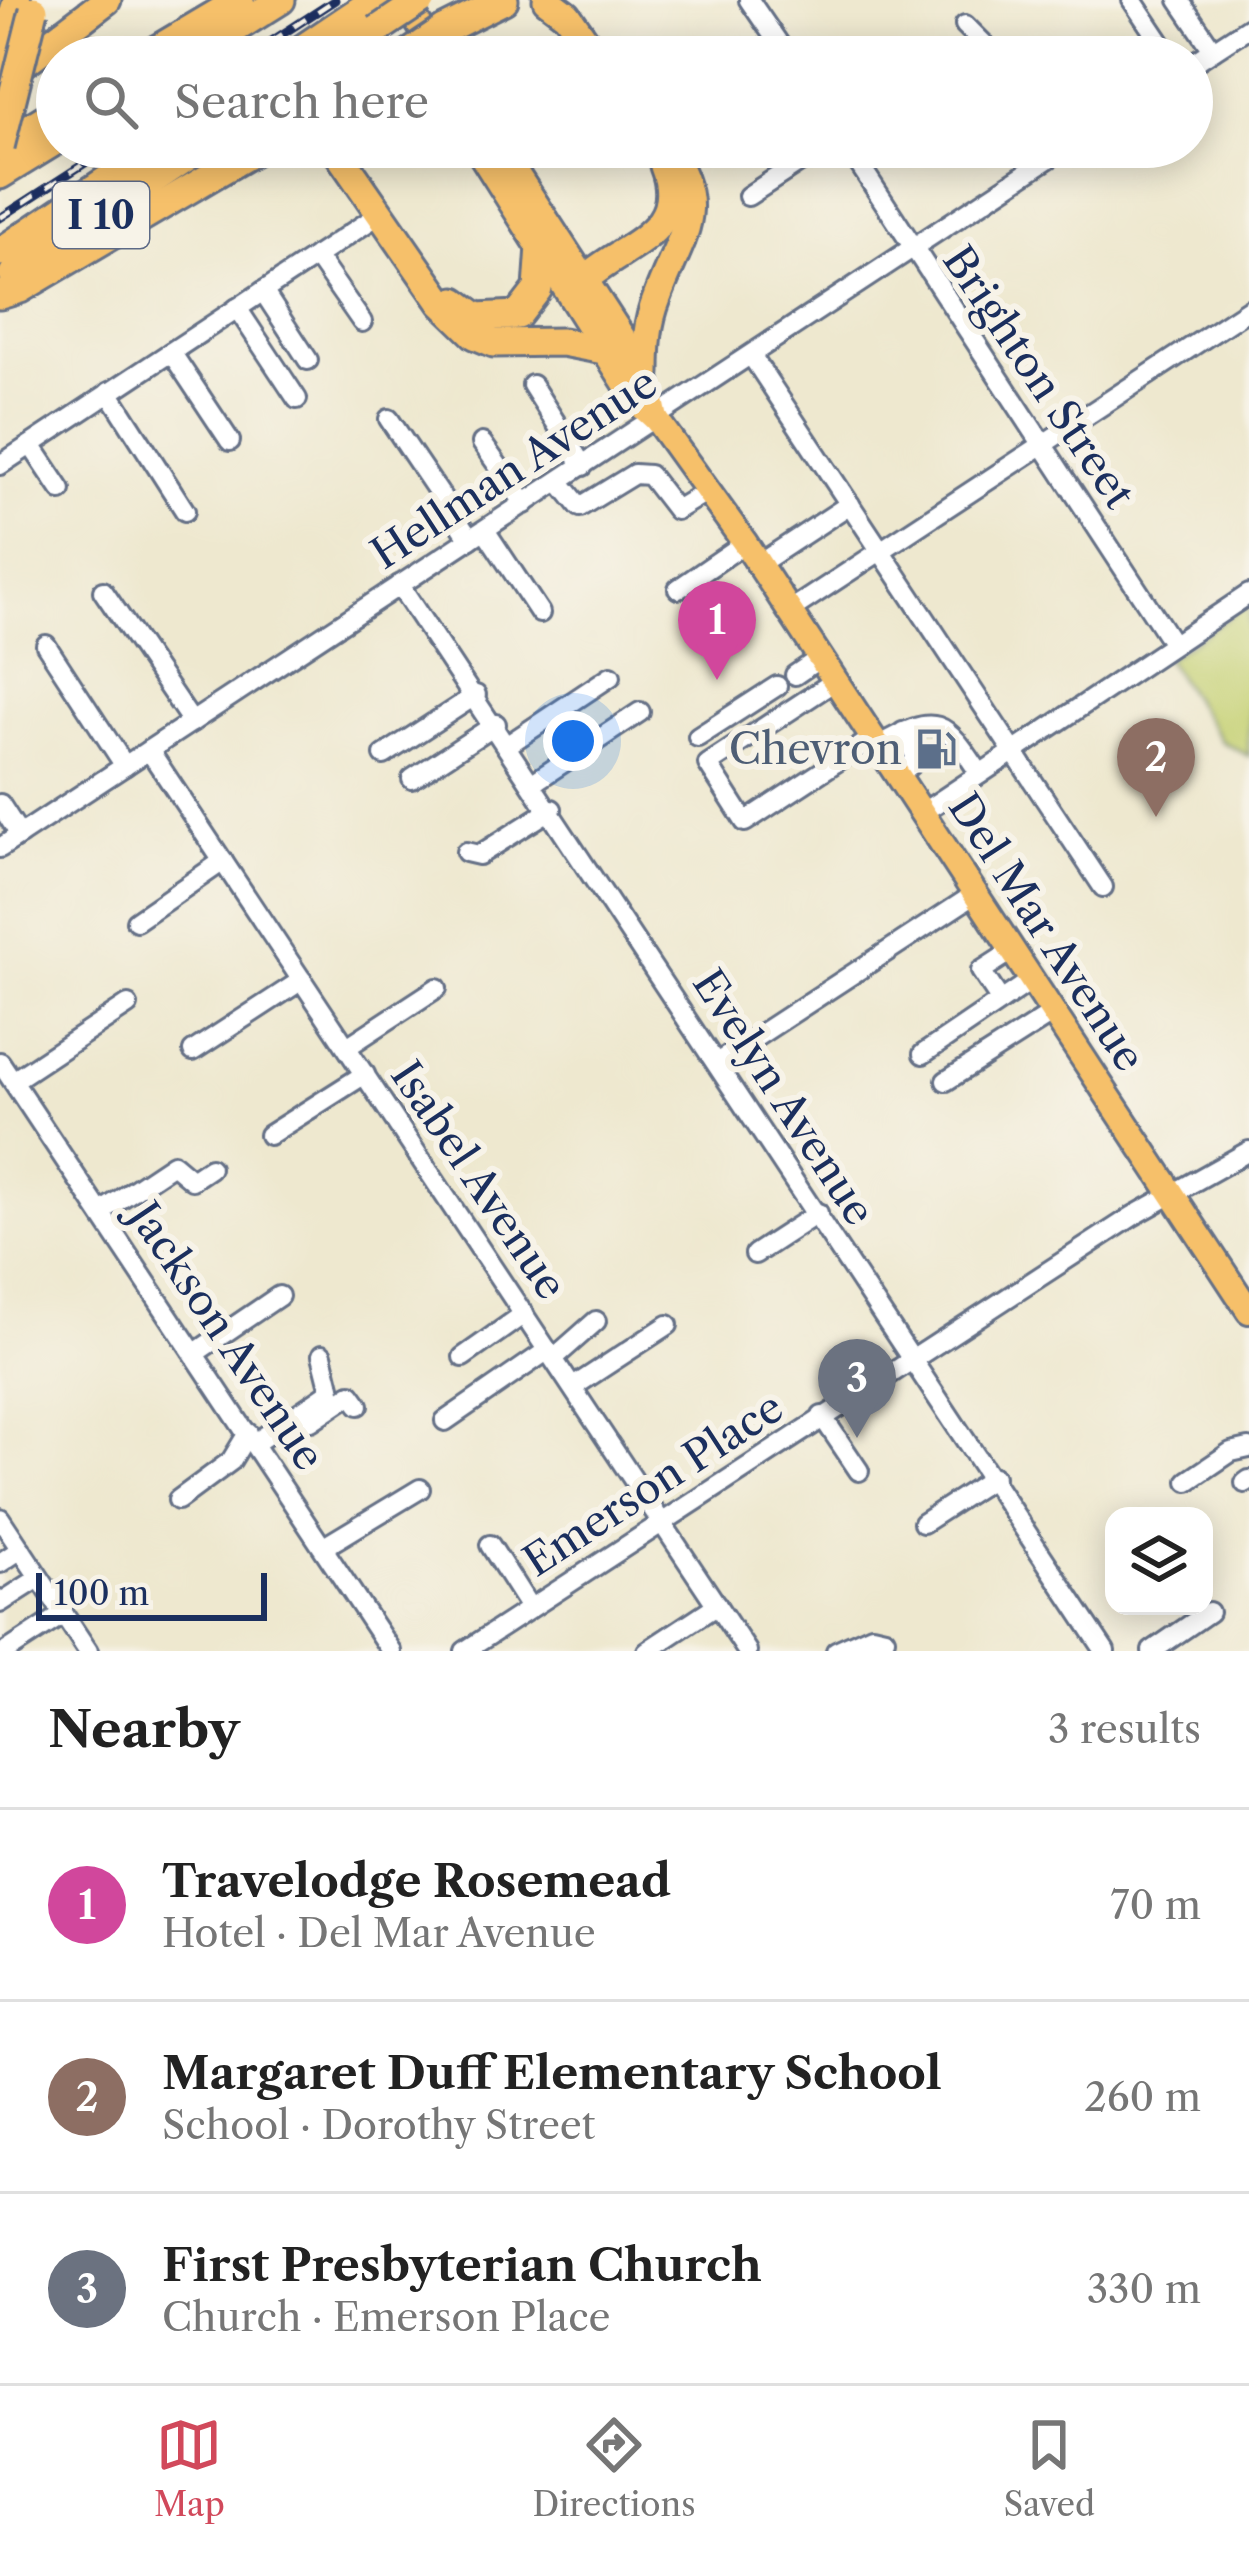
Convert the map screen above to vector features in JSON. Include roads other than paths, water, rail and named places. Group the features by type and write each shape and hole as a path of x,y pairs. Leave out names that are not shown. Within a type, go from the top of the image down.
{"highway":[{"path":"59,36 106,0"},
{"path":"167,36 206,0"},
{"path":"180,36 240,0"},
{"path":"224,36 281,0"},
{"path":"328,36 374,10 422,0"},
{"path":"450,36 485,0"},
{"path":"453,36 504,0"},
{"path":"547,0 584,36"},
{"path":"569,0 589,36"},
{"path":"0,69 24,8"},
{"path":"0,146 24,8"},
{"path":"354,36 374,10"},
{"path":"0,81 36,53"},
{"name":"I 10","path":"0,146 36,124"},
{"path":"0,175 36,153"},
{"path":"0,251 124,168"},
{"name":"I 10","path":"0,283 171,168"},
{"path":"0,296 20,289 225,168"},
{"path":"350,168 442,303 475,335 494,343 562,342 610,351"},
{"path":"370,168 457,304 477,317 518,315 532,303 543,267 541,246"},
{"path":"585,279 664,220 672,202 664,168"},
{"path":"646,373 646,336 656,300 690,217 680,168"}],"main road":[{"path":"404,0 435,36"},
{"path":"374,10 398,36"},
{"name":"Del Mar Avenue","path":"490,168 610,351 637,402 656,419 752,554 1249,1310"},
{"name":"Del Mar Avenue","path":"513,168 646,373 656,419"}],"street":[{"path":"748,0 773,36"},
{"path":"1132,0 1157,36"},
{"path":"1179,0 1204,36"},
{"path":"965,25 976,36"},
{"path":"1214,50 1249,27"},
{"path":"748,196 791,168"},
{"name":"Brighton Street","path":"861,168 1173,644"},
{"name":"Hellman Avenue","path":"0,848 1032,168"},
{"path":"0,465 383,212"},
{"path":"316,256 362,322"},
{"path":"263,291 308,360"},
{"path":"236,308 297,400"},
{"path":"789,611 1249,309"},
{"path":"171,352 230,441"},
{"path":"751,355 1103,887"},
{"path":"532,385 584,466"},
{"path":"109,392 185,511"},
{"path":"389,419 540,613"},
{"path":"482,443 525,504"},
{"path":"31,445 61,490"},
{"path":"559,482 580,507 634,474 649,475 680,455"},
{"path":"649,475 676,510 706,491"},
{"path":"678,589 850,504"},
{"name":"Evelyn Avenue","path":"399,585 496,724 1105,1651"},
{"path":"103,591 192,722"},
{"path":"922,813 1249,594"},
{"path":"46,645 125,766"},
{"path":"795,675 820,658"},
{"path":"509,744 611,676"},
{"path":"835,681 708,764 746,823 876,742 923,722 945,728 980,774"},
{"path":"698,737 777,686"},
{"path":"385,755 476,695"},
{"path":"534,782 640,712"},
{"path":"412,778 496,724"},
{"path":"898,776 917,759 903,732"},
{"name":"Isabel Avenue","path":"149,750 747,1651"},
{"path":"0,804 20,835"},
{"path":"466,852 479,855 552,809"},
{"path":"136,921 223,861"},
{"path":"718,1062 975,894"},
{"path":"1001,1001 981,971 1012,951"},
{"path":"193,1051 302,980"},
{"path":"923,1054 1032,980"},
{"path":"346,1047 436,988"},
{"path":"5,1072 128,1005"},
{"path":"946,1081 1053,1013"},
{"name":"Jackson Avenue","path":"5,1072 391,1651"},
{"path":"269,1136 365,1074"},
{"name":"Emerson Place","path":"465,1651 912,1357 1249,1151"},
{"path":"101,1212 173,1165 192,1180 210,1168"},
{"path":"755,1254 818,1213"},
{"path":"195,1353 279,1296"},
{"path":"463,1357 524,1314"},
{"path":"445,1421 596,1322"},
{"path":"574,1388 668,1325"},
{"path":"231,1461 258,1448 331,1391 322,1355"},
{"path":"178,1500 231,1461 351,1394 359,1405"},
{"path":"822,1416 859,1471"},
{"path":"1188,1481 1231,1452 1249,1448"},
{"path":"922,1523 994,1477"},
{"path":"324,1547 419,1489"},
{"path":"0,1518 88,1651"},
{"path":"490,1545 530,1608"},
{"path":"0,1563 21,1549"},
{"path":"0,1603 39,1577"},
{"path":"647,1651 717,1605"},
{"path":"8,1651 64,1614"},
{"path":"1152,1651 1205,1615"},
{"path":"836,1651 872,1635 885,1638"}],"railway":[{"path":"279,36 335,0"},
{"path":"0,218 77,168"}],"place":[{"name":"Travelodge Rosemead","path":"717,680"},
{"name":"Chevron","path":"936,749"},
{"name":"Margaret Duff Elementary School","path":"1156,817"},
{"name":"First Presbyterian Church","path":"857,1438"}]}
